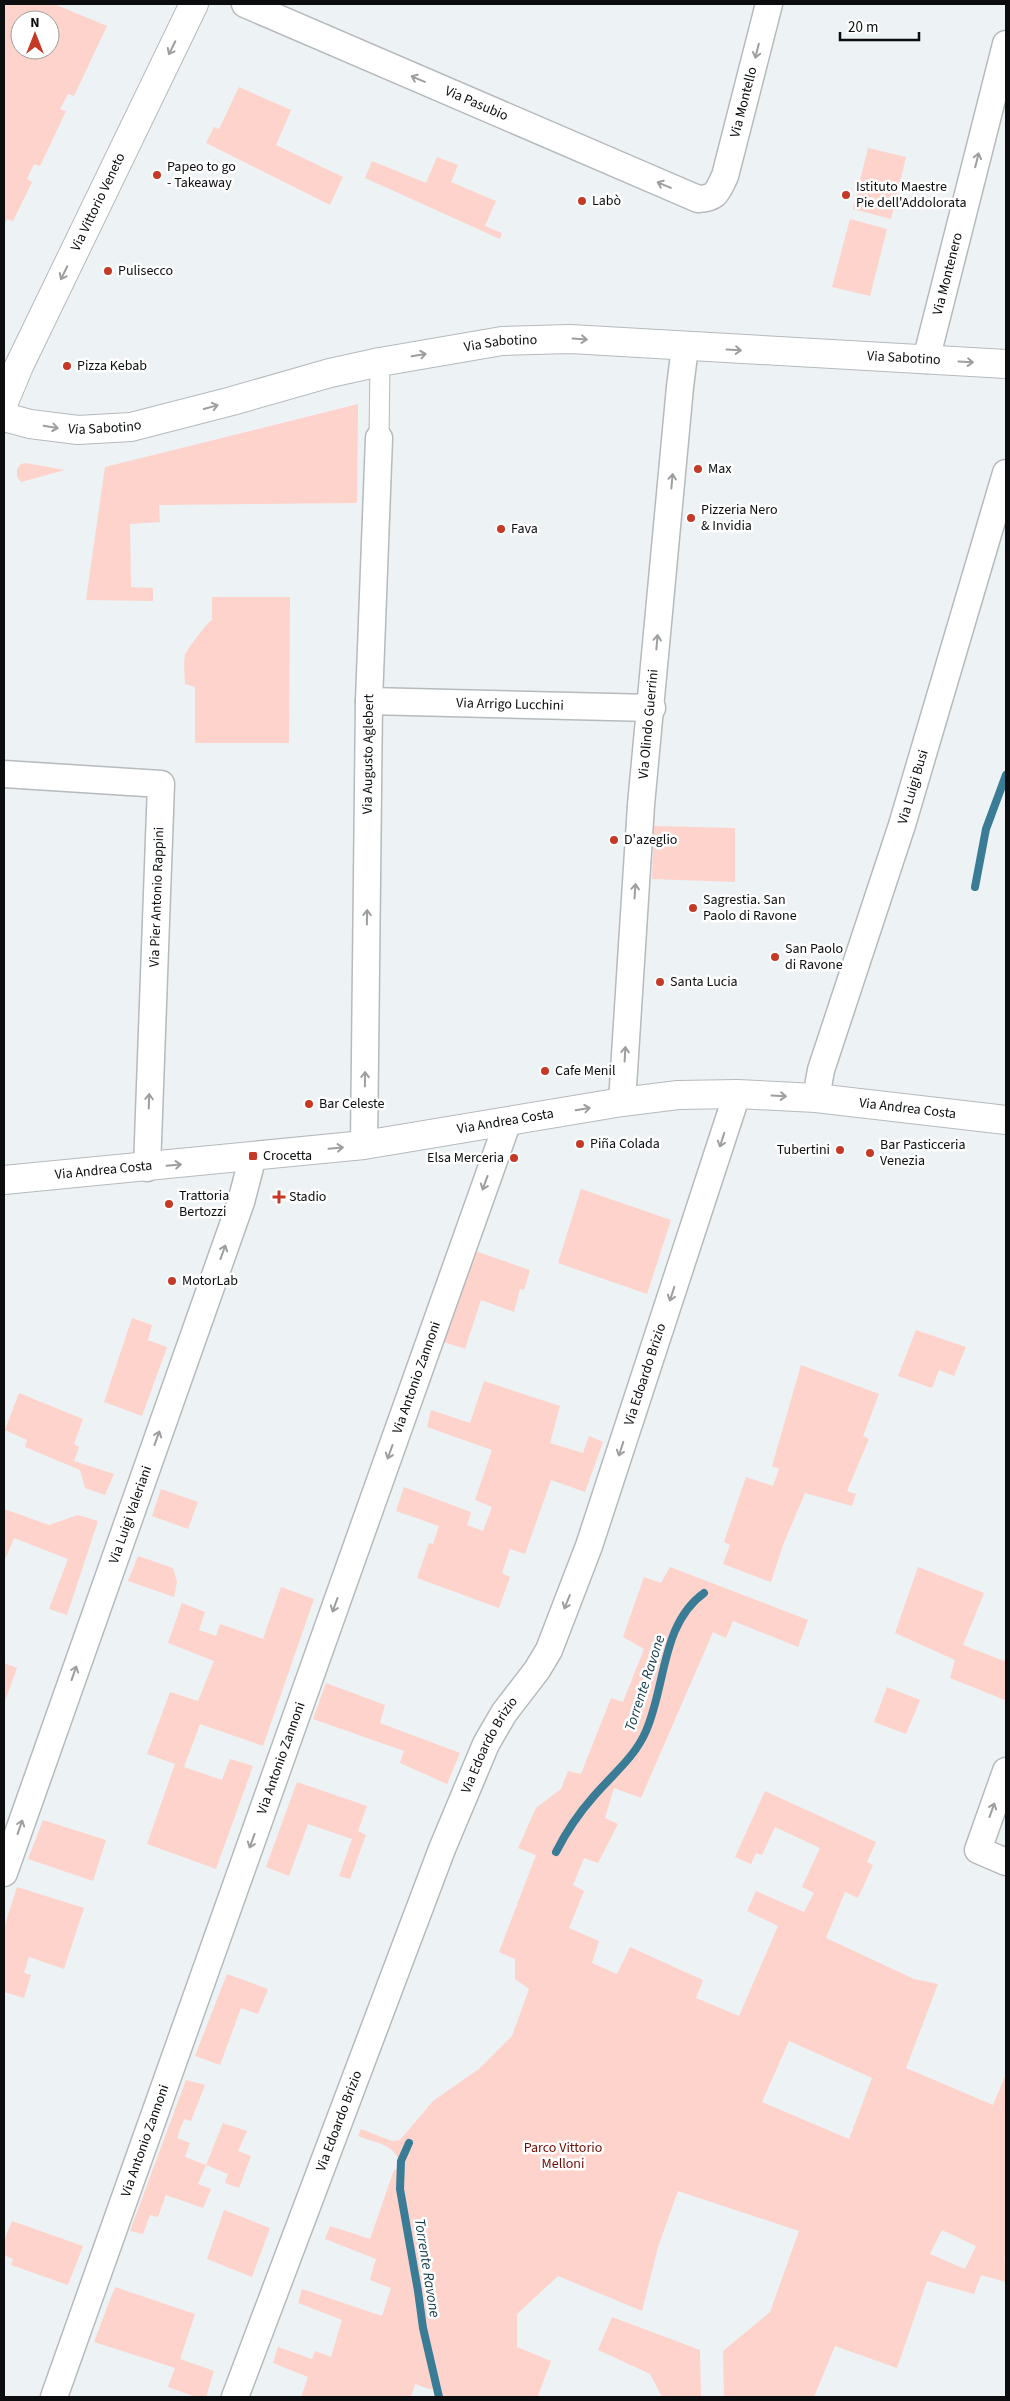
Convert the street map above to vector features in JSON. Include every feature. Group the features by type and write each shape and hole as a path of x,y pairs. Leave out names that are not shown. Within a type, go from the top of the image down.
{"main road":[{"name":"Via Vittorio Veneto","path":"4,402 19,366 194,4"},
{"name":"Via Sabotino","path":"4,417 37,425 78,430 131,426 232,401 330,373 380,362 524,339 570,339 1006,364"},
{"name":"Via Andrea Costa","path":"4,1180 147,1168 364,1145 622,1102 678,1095 737,1094 816,1098 1006,1120"}],"street":[{"name":"Via Pasubio","path":"245,4 681,192 698,198 710,198"},
{"name":"Via Montello","path":"710,198 716,193 725,176 769,4"},
{"name":"Via Montenero","path":"926,360 1006,44"},
{"name":"Via Olindo Guerrini","path":"622,1102 640,822 685,347"},
{"name":"Via Augusto Aglebert","path":"364,1145 369,701 380,362"},
{"name":"Via Luigi Busi","path":"816,1098 821,1070 902,825 1006,473"},
{"name":"Via Arrigo Lucchini","path":"369,701 652,708"},
{"name":"Via Pier Antonio Rappini","path":"4,774 161,784 147,1168"},
{"name":"Via Edoardo Brizio","path":"236,2397 438,1858 473,1774 504,1713 538,1670 549,1650 590,1546 737,1094"},
{"name":"Via Antonio Zannoni","path":"54,2397 508,1121"},
{"name":"Via Luigi Valeriani","path":"4,1873 241,1202 253,1156"},
{"path":"1006,1771 978,1850 1006,1862"}],"green space":[{"path":"4,4 54,4 107,26 74,96 68,94 60,109 66,111 40,166 34,164 27,179 32,182 13,221 7,219 4,227"},
{"path":"239,87 291,110 276,145 343,177 330,205 206,143 214,127 219,129"},
{"path":"868,148 906,157 891,219 853,209"},
{"path":"437,157 458,165 451,182 496,201 485,226 502,233 500,239 365,178 372,161 426,183"},
{"path":"850,219 887,229 870,296 832,287"},
{"path":"358,404 357,503 159,505 160,522 130,524 131,587 153,588 153,601 86,600 105,467"},
{"path":"26,463 65,470 21,482 17,477 17,469 21,464"},
{"path":"212,597 290,597 289,743 195,743 195,687 185,684 184,658 193,642 212,620"},
{"path":"654,826 735,828 735,882 652,879"},
{"path":"581,1189 671,1220 647,1294 558,1263"},
{"path":"475,1251 530,1270 524,1290 520,1289 514,1312 481,1300 465,1349 444,1342"},
{"path":"132,1318 152,1325 148,1340 167,1347 142,1416 104,1402"},
{"path":"916,1330 966,1347 954,1376 939,1370 932,1388 898,1376"},
{"path":"801,1365 879,1394 863,1436 869,1439 847,1491 856,1494 852,1506 805,1493 783,1545 771,1582 723,1564 730,1545 724,1542 746,1477 773,1486 779,1469 772,1466"},
{"path":"484,1381 560,1406 550,1443 583,1453 589,1436 603,1442 585,1492 551,1480 525,1554 510,1549 502,1573 510,1577 499,1608 417,1578 429,1543 433,1544 439,1526 396,1511 404,1487 471,1512 467,1525 483,1531 492,1507 475,1500 492,1450 427,1427 431,1410 470,1423"},
{"path":"19,1393 83,1419 74,1444 79,1447 74,1461 114,1474 105,1495 85,1488 80,1470 25,1447 27,1440 5,1430"},
{"path":"161,1489 198,1502 188,1529 152,1516"},
{"path":"4,1509 49,1525 78,1515 98,1521 67,1615 49,1609 68,1559 14,1538 4,1562"},
{"path":"138,1556 173,1568 177,1582 174,1597 128,1581"},
{"name":"Parco Vittorio Melloni","path":"670,1567 808,1620 798,1647 733,1621 726,1638 713,1632 641,1798 614,1788 605,1818 618,1824 598,1863 584,1858 573,1885 584,1891 569,1928 599,1941 592,1963 617,1974 630,1947 703,1980 696,1998 739,2016 778,1926 747,1911 756,1891 804,1912 814,1893 802,1887 820,1848 775,1827 762,1855 756,1853 751,1864 735,1857 765,1791 876,1842 867,1862 873,1865 858,1898 845,1892 826,1938 914,1979 938,1984 906,2068 993,2105 1006,2074 1006,2254 1004,2259 1006,2260 1006,2282 981,2275 974,2294 927,2281 897,2368 835,2346 814,2397 724,2397 723,2351 770,2312 799,2231 678,2191 658,2247 642,2311 558,2276 517,2314 517,2347 551,2361 538,2395 542,2397 435,2397 433,2389 415,2384 411,2397 301,2397 308,2377 273,2363 278,2347 312,2359 315,2351 331,2357 342,2320 298,2303 302,2289 382,2316 391,2288 370,2280 376,2259 325,2239 330,2226 370,2239 394,2170 401,2169 396,2154 386,2146 358,2136 361,2129 392,2141 400,2140 433,2101 479,2069 512,2036 529,1989 515,1979 515,1959 499,1952 536,1855 518,1848 536,1808 561,1789 568,1771 581,1774 611,1698 623,1702 644,1649 623,1637 644,1577 661,1583","holes":["789,2041 872,2078 849,2139 762,2102","942,2230 976,2246 965,2269 930,2254"]},
{"path":"918,1567 984,1593 963,1645 1004,1661 1006,1657 1005,1700 950,1678 955,1660 895,1633"},
{"path":"281,1587 314,1599 263,1746 200,1724 184,1767 222,1780 230,1759 253,1766 216,1869 147,1844 175,1764 147,1754 170,1692 198,1701 214,1661 168,1643 182,1603 205,1612 199,1630 216,1636 220,1624 263,1639"},
{"path":"4,1663 17,1668 4,1704"},
{"path":"326,1683 385,1705 380,1723 460,1753 447,1784 400,1763 404,1751 313,1719"},
{"path":"887,1687 920,1700 906,1734 874,1722"},
{"path":"297,1782 367,1806 358,1831 366,1835 350,1879 339,1876 352,1839 308,1824 289,1876 266,1867"},
{"path":"43,1820 106,1840 93,1881 28,1859"},
{"path":"17,1887 84,1908 64,1969 29,1957 24,1973 31,1975 24,1998 4,1992 4,1928"},
{"path":"227,1974 268,1989 258,2014 241,2008 220,2065 195,2056"},
{"path":"186,2080 205,2085 191,2121 184,2119 177,2138 190,2143 185,2157 206,2165 198,2184 211,2189 203,2208 166,2195 158,2217 150,2215 143,2234 130,2231"},
{"path":"223,2123 247,2131 238,2151 251,2156 239,2188 225,2183 228,2174 206,2165"},
{"path":"224,2210 270,2228 252,2277 207,2259"},
{"path":"12,2221 83,2246 68,2285 11,2265 13,2259 4,2255 4,2241"},
{"path":"115,2287 195,2314 180,2359 214,2371 206,2397 196,2397 168,2387 175,2368 94,2342"},
{"path":"612,2317 700,2350 701,2397 662,2397 650,2374 598,2350"}],"waterway":[{"name":"Torrente Ravone","path":"975,887 986,829 1006,775"},
{"name":"Torrente Ravone","path":"556,1852 568,1830 583,1809 636,1749 646,1731 652,1713 672,1638 690,1606 704,1593"},
{"name":"Torrente Ravone","path":"409,2143 401,2161 400,2189 423,2328 439,2397"}],"place":[{"name":"Papeo to go - Takeaway","path":"157,175"},
{"name":"Istituto Maestre Pie dell'Addolorata","path":"846,195"},
{"name":"Labò","path":"582,201"},
{"name":"Pulisecco","path":"108,271"},
{"name":"Pizza Kebab","path":"67,366"},
{"name":"Max","path":"698,469"},
{"name":"Pizzeria Nero & Invidia","path":"691,518"},
{"name":"Fava","path":"501,529"},
{"name":"D'azeglio","path":"614,840"},
{"name":"Sagrestia. San Paolo di Ravone","path":"693,908"},
{"name":"San Paolo di Ravone","path":"775,957"},
{"name":"Santa Lucia","path":"660,982"},
{"name":"Cafe Menil","path":"545,1071"},
{"name":"Bar Celeste","path":"309,1104"},
{"name":"Piña Colada","path":"580,1144"},
{"name":"Tubertini","path":"840,1150"},
{"name":"Bar Pasticceria Venezia","path":"870,1153"},
{"name":"Crocetta","path":"253,1156"},
{"name":"Elsa Merceria","path":"514,1158"},
{"name":"Stadio","path":"279,1197"},
{"name":"Trattoria Bertozzi","path":"169,1204"},
{"name":"MotorLab","path":"172,1281"}]}
